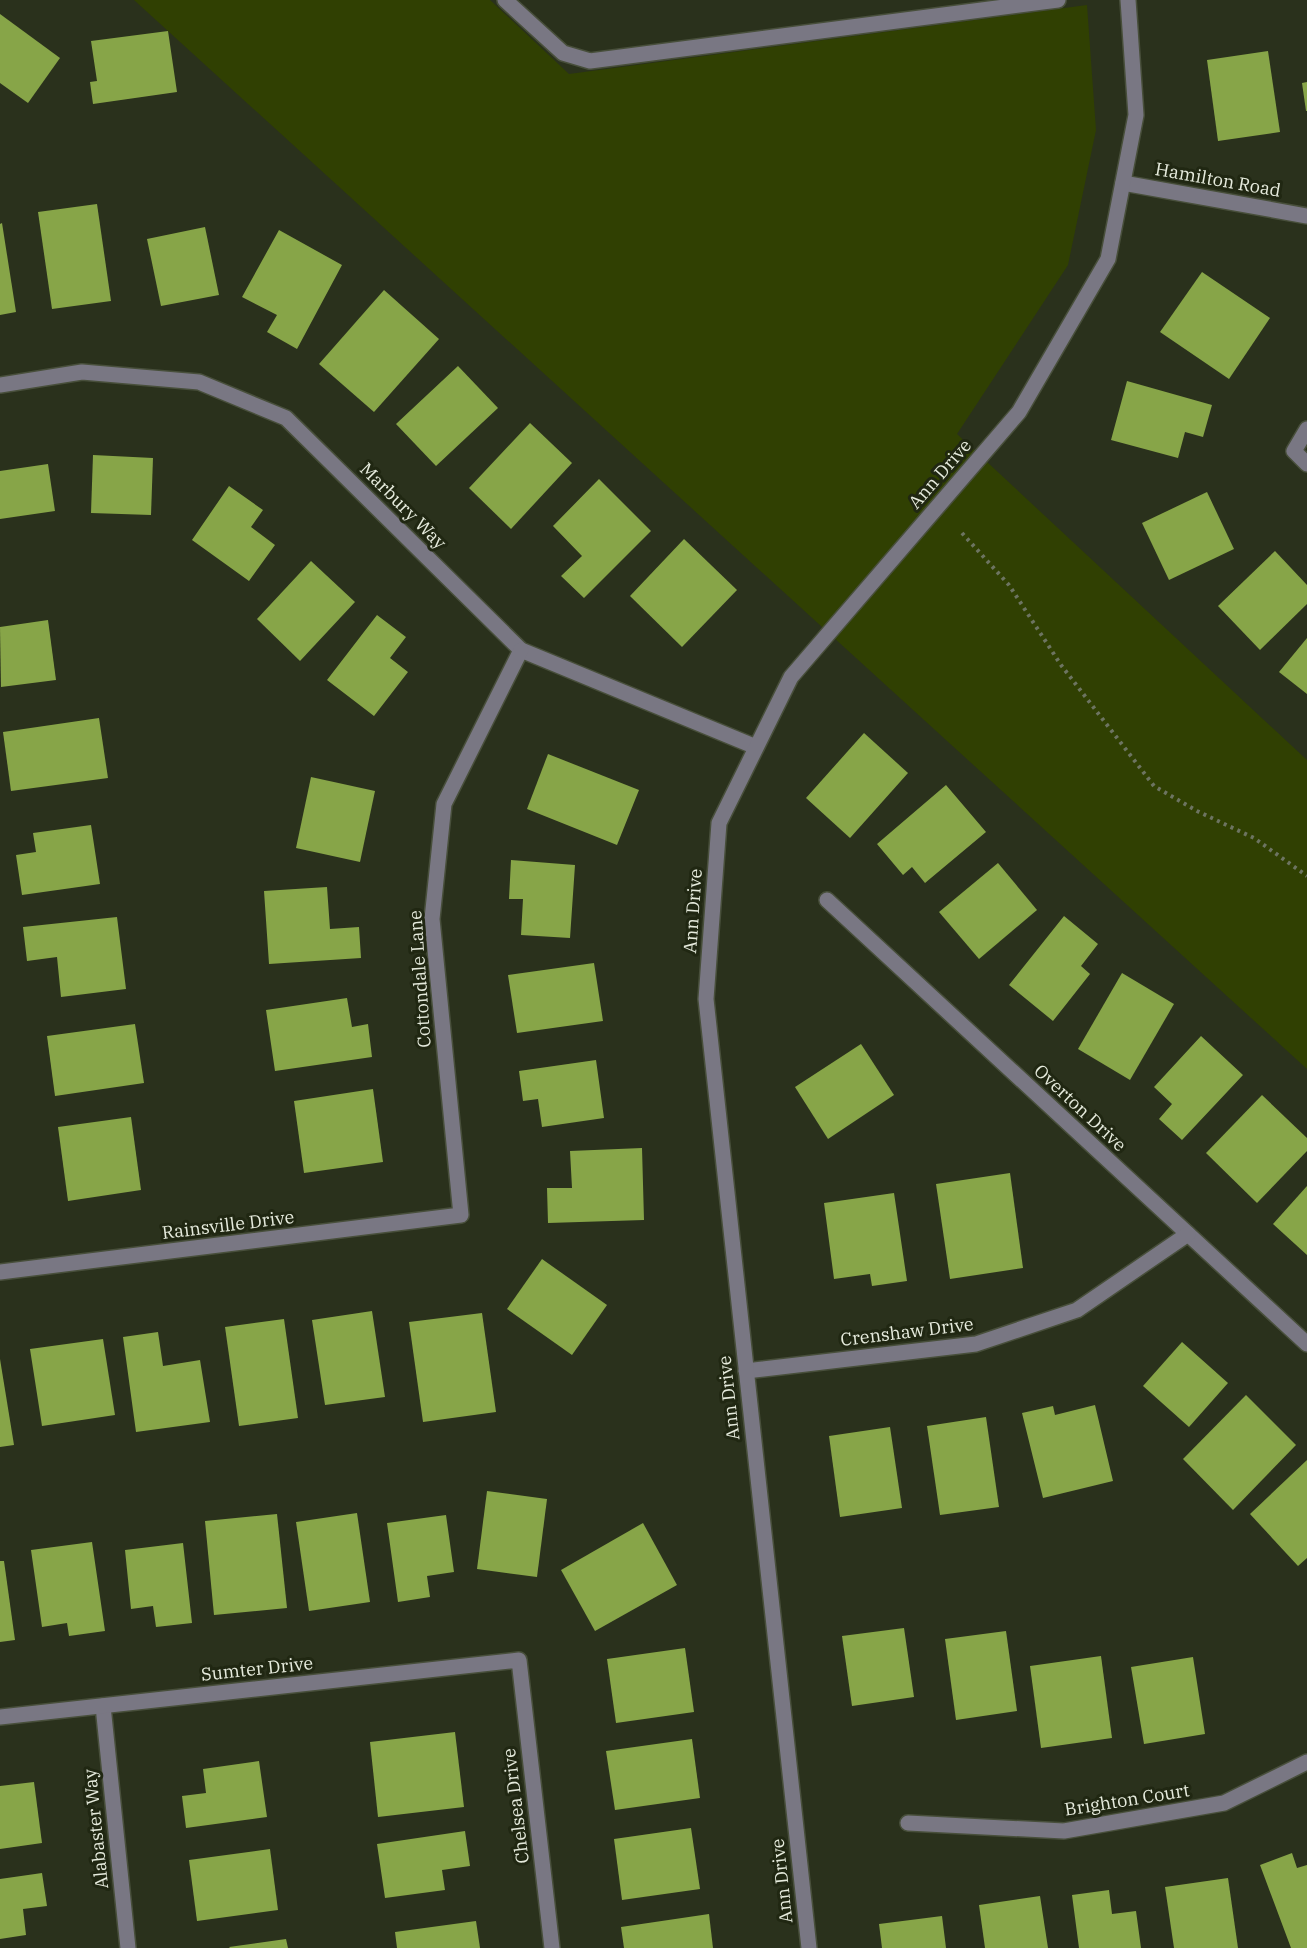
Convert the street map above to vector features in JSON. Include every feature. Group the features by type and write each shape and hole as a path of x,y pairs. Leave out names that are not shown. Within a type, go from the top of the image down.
{"street":[{"path":"505,0 563,53 590,61 1058,0"},
{"name":"Ann Drive","path":"809,1948 706,999 719,823 791,677 1019,412 1108,260 1136,115 1128,0"},
{"name":"Hamilton Road","path":"1123,183 1307,216"},
{"name":"Marbury Way","path":"0,385 82,372 199,382 286,418 521,650 756,747"},
{"path":"1307,429 1294,452 1307,464"},
{"name":"Cottondale Lane","path":"461,1215 432,919 434,896 444,804 521,650"},
{"name":"Overton Drive","path":"827,900 1307,1344"},
{"name":"Rainsville Drive","path":"0,1272 461,1215"},
{"name":"Crenshaw Drive","path":"746,1371 976,1344 1077,1310 1188,1234"},
{"name":"Sumter Drive","path":"0,1717 519,1660"},
{"name":"Chelsea Drive","path":"519,1660 552,1948"},
{"name":"Alabaster Way","path":"103,1706 128,1948"},
{"name":"Brighton Court","path":"908,1823 1064,1831 1224,1803 1307,1762"}],"path":[{"path":"962,533 1009,585 1061,665 1154,786 1197,811 1254,838 1307,876"}],"green space":[{"path":"134,0 490,0 569,74 1087,5 1096,130 1068,265 957,434 1307,760 1307,1069"}],"building":[{"path":"0,14 60,58 28,103 0,83"},
{"path":"168,31 177,92 93,104 90,82 97,81 91,41"},
{"path":"1268,51 1280,132 1218,141 1207,60"},
{"path":"1307,82 1307,111 1306,111 1302,83"},
{"path":"97,204 111,301 52,309 38,212"},
{"path":"2,223 16,312 0,315 0,224"},
{"path":"205,227 219,295 161,306 147,239"},
{"path":"279,230 342,265 297,349 267,332 277,315 242,297"},
{"path":"1202,272 1270,318 1229,379 1160,332"},
{"path":"384,290 439,339 374,412 319,364"},
{"path":"458,366 498,408 436,466 396,424"},
{"path":"1127,381 1212,405 1203,437 1185,432 1178,458 1111,440"},
{"path":"530,423 572,463 511,529 469,488"},
{"path":"93,455 153,458 151,515 91,513"},
{"path":"48,464 55,511 0,519 0,471"},
{"path":"599,479 651,531 584,598 561,576 582,556 553,526"},
{"path":"229,486 263,510 251,527 275,545 249,581 192,540"},
{"path":"1207,492 1234,549 1169,580 1142,523"},
{"path":"684,539 737,590 682,647 630,596"},
{"path":"1275,551 1307,585 1307,604 1260,650 1218,606"},
{"path":"311,561 355,602 300,661 257,619"},
{"path":"377,615 406,637 390,658 408,672 374,716 327,680"},
{"path":"48,620 56,680 1,687 0,627"},
{"path":"1307,638 1307,694 1279,672"},
{"path":"99,718 108,778 11,791 3,732"},
{"path":"864,733 908,773 850,838 806,798"},
{"path":"548,754 639,790 617,845 527,809"},
{"path":"311,777 375,791 360,862 296,848"},
{"path":"946,785 986,832 925,883 912,867 903,875 877,844"},
{"path":"91,825 100,884 22,895 16,855 36,852 33,833"},
{"path":"511,860 575,865 570,938 521,935 523,899 509,899"},
{"path":"998,863 1037,910 979,959 939,912"},
{"path":"327,887 330,929 359,927 361,958 269,964 264,891"},
{"path":"1064,916 1098,944 1081,966 1090,974 1053,1021 1009,985"},
{"path":"117,917 126,989 61,997 57,957 27,961 23,927"},
{"path":"594,963 603,1021 517,1033 508,975"},
{"path":"1122,973 1174,1004 1130,1080 1078,1049"},
{"path":"347,998 352,1027 368,1024 372,1057 275,1071 266,1010"},
{"path":"135,1024 144,1083 55,1096 47,1036"},
{"path":"1201,1036 1243,1075 1182,1140 1159,1119 1172,1104 1154,1087"},
{"path":"861,1044 894,1095 828,1139 795,1087"},
{"path":"596,1060 604,1118 542,1127 538,1099 523,1101 519,1071"},
{"path":"373,1089 383,1162 304,1173 294,1101"},
{"path":"1262,1095 1307,1138 1307,1151 1257,1203 1206,1153"},
{"path":"131,1117 141,1190 68,1201 58,1127"},
{"path":"642,1148 644,1220 548,1223 547,1188 572,1188 570,1151"},
{"path":"1010,1173 1023,1268 950,1279 936,1184"},
{"path":"1307,1186 1307,1255 1273,1224"},
{"path":"894,1193 907,1281 872,1286 870,1274 834,1279 824,1203"},
{"path":"542,1259 607,1305 572,1355 507,1309"},
{"path":"372,1311 385,1397 325,1405 312,1320"},
{"path":"482,1313 496,1412 423,1422 409,1322"},
{"path":"284,1319 298,1418 239,1426 225,1327"},
{"path":"158,1332 163,1366 200,1360 210,1422 136,1432 123,1337"},
{"path":"103,1339 115,1415 42,1426 30,1349"},
{"path":"1182,1342 1228,1383 1189,1427 1143,1386"},
{"path":"0,1359 14,1445 0,1447"},
{"path":"1246,1395 1296,1445 1233,1510 1183,1459"},
{"path":"1095,1405 1113,1481 1043,1498 1022,1413 1053,1406 1055,1415"},
{"path":"986,1417 999,1507 940,1515 927,1426"},
{"path":"890,1427 902,1508 840,1517 829,1436"},
{"path":"1307,1460 1307,1558 1298,1566 1250,1514"},
{"path":"487,1491 547,1499 537,1577 477,1569"},
{"path":"357,1513 370,1602 309,1611 296,1522"},
{"path":"277,1514 287,1608 214,1615 205,1521"},
{"path":"446,1515 454,1572 427,1576 430,1597 398,1602 387,1523"},
{"path":"643,1523 677,1585 595,1631 561,1570"},
{"path":"92,1542 105,1631 69,1636 67,1623 42,1627 31,1550"},
{"path":"183,1543 192,1623 156,1627 153,1606 131,1609 125,1550"},
{"path":"0,1561 4,1561 15,1640 0,1642"},
{"path":"904,1628 914,1697 852,1706 842,1636"},
{"path":"1006,1631 1017,1711 956,1720 945,1639"},
{"path":"685,1648 694,1712 616,1723 607,1659"},
{"path":"1101,1656 1112,1738 1041,1748 1030,1666"},
{"path":"1193,1657 1205,1734 1144,1744 1131,1667"},
{"path":"455,1732 464,1807 378,1817 370,1742"},
{"path":"692,1739 700,1798 615,1810 606,1751"},
{"path":"259,1761 267,1817 186,1828 182,1796 206,1793 203,1769"},
{"path":"34,1782 42,1843 0,1849 0,1786"},
{"path":"691,1828 700,1889 622,1900 614,1839"},
{"path":"465,1831 470,1866 442,1870 445,1890 385,1898 377,1844"},
{"path":"270,1849 278,1910 197,1921 189,1860"},
{"path":"1292,1853 1297,1868 1307,1865 1307,1948 1291,1948 1260,1865"},
{"path":"42,1873 47,1906 23,1909 26,1935 0,1939 0,1879"},
{"path":"1228,1878 1238,1948 1174,1948 1165,1887"},
{"path":"1109,1890 1112,1914 1136,1911 1141,1948 1079,1948 1072,1895"},
{"path":"1040,1896 1048,1948 985,1948 979,1905"},
{"path":"709,1914 713,1948 624,1948 621,1927"},
{"path":"942,1916 946,1948 882,1948 879,1924"},
{"path":"476,1921 480,1948 397,1948 395,1932"},
{"path":"286,1939 288,1948 229,1947"}]}
